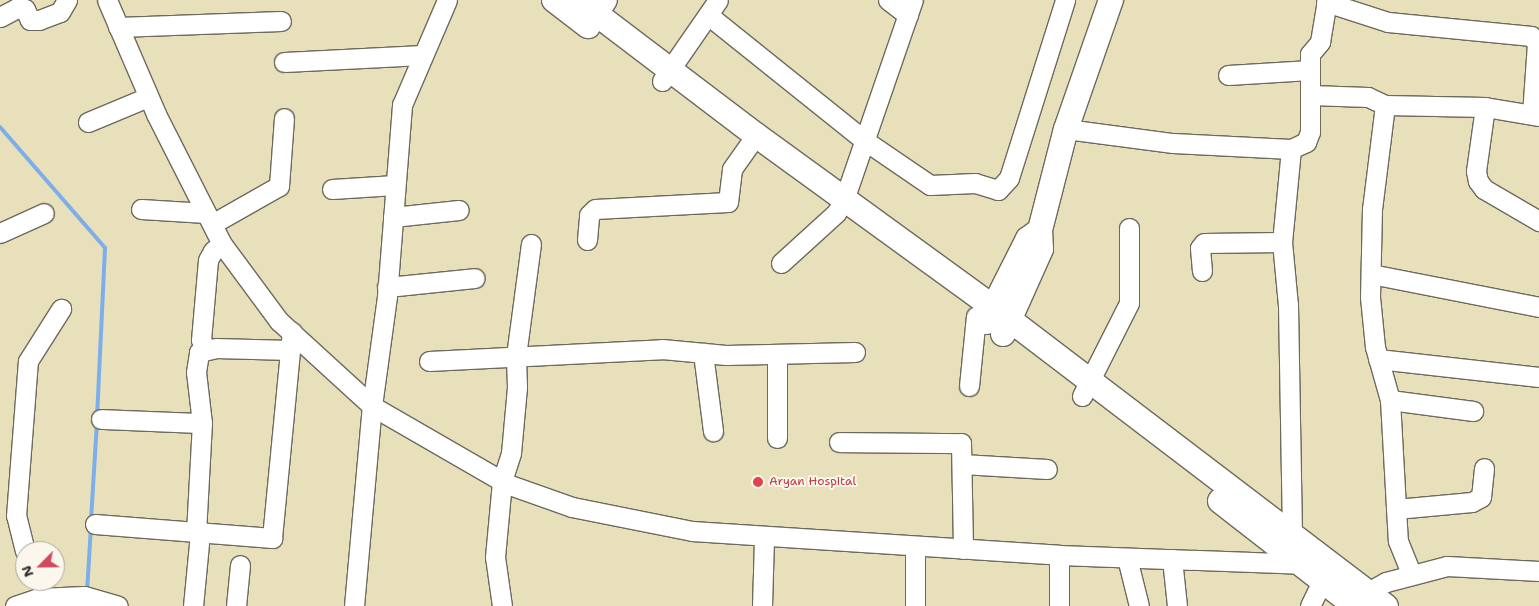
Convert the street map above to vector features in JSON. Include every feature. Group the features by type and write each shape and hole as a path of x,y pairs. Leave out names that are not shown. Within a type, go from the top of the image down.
{"main road":[{"path":"994,320 1041,249 1040,230 1066,129 1111,0"},
{"path":"565,2 598,14 666,75 751,141 1086,389 1296,551 1327,568 1357,600 1386,606"},
{"path":"1296,551 1327,568"}],"street":[{"path":"0,17 17,8 25,9 30,20 39,20 60,12 67,0"},
{"path":"107,0 148,96 222,244 279,321 291,341 372,406 502,481 572,508 692,531 764,538 1127,558 1172,559 1296,551 1288,305 1282,242 1291,149"},
{"path":"354,606 372,406 387,287 402,105 447,0"},
{"path":"781,264 840,207 911,7 888,0"},
{"path":"666,75 713,7 864,140 930,185 975,183 998,190 1004,186 1065,0"},
{"path":"1066,129 1173,142 1291,149 1306,142 1310,132 1310,95 1310,54 1320,42 1326,1 1388,22 1532,36 1537,43 1535,115 1485,107 1386,104 1368,97 1310,95"},
{"path":"118,27 281,21"},
{"path":"284,62 423,55"},
{"path":"1228,75 1310,70"},
{"path":"88,122 148,96"},
{"path":"1386,104 1372,210 1370,297 1378,359 1390,400 1398,541 1411,573"},
{"path":"1485,107 1476,171 1478,181 1484,189 1539,221"},
{"path":"141,210 209,218 279,186 284,118"},
{"path":"587,240 589,215 595,208 728,202 732,170 751,141"},
{"path":"332,189 396,184"},
{"path":"393,217 459,210"},
{"path":"0,233 44,213"},
{"path":"1086,389 1129,303 1129,228"},
{"path":"1202,271 1200,248 1204,244 1282,242"},
{"path":"206,350 201,340 208,260 213,251 222,244"},
{"path":"502,606 495,558 502,481 511,453 517,387 516,356 531,244"},
{"path":"1371,274 1539,307"},
{"path":"387,287 475,278"},
{"path":"22,541 16,516 28,361 61,309"},
{"path":"969,386 994,320"},
{"path":"193,606 202,423 196,360 199,352 206,350 291,341"},
{"path":"95,524 272,538 291,341"},
{"path":"429,361 662,349 703,353 855,352"},
{"path":"703,353 713,431"},
{"path":"777,354 777,438"},
{"path":"1378,359 1539,377"},
{"path":"1390,400 1473,410"},
{"path":"101,419 202,423"},
{"path":"839,442 961,443 962,549"},
{"path":"962,464 1047,469"},
{"path":"1396,509 1472,502 1481,497 1484,468"},
{"path":"762,606 764,538"},
{"path":"915,606 916,546"},
{"path":"1058,555 1059,606"},
{"path":"1127,558 1139,606"},
{"path":"1172,559 1177,606"},
{"path":"236,606 240,565"},
{"path":"1357,600 1411,573 1447,566 1539,571"},
{"path":"1310,606 1327,568"},
{"path":"15,606 38,595 84,596 118,606"}],"waterway":[{"path":"0,127 105,248 97,415"},
{"path":"91,520 97,422"},
{"path":"87,592 91,527"}],"place":[{"name":"Aryan Hospital","path":"758,482"}]}
